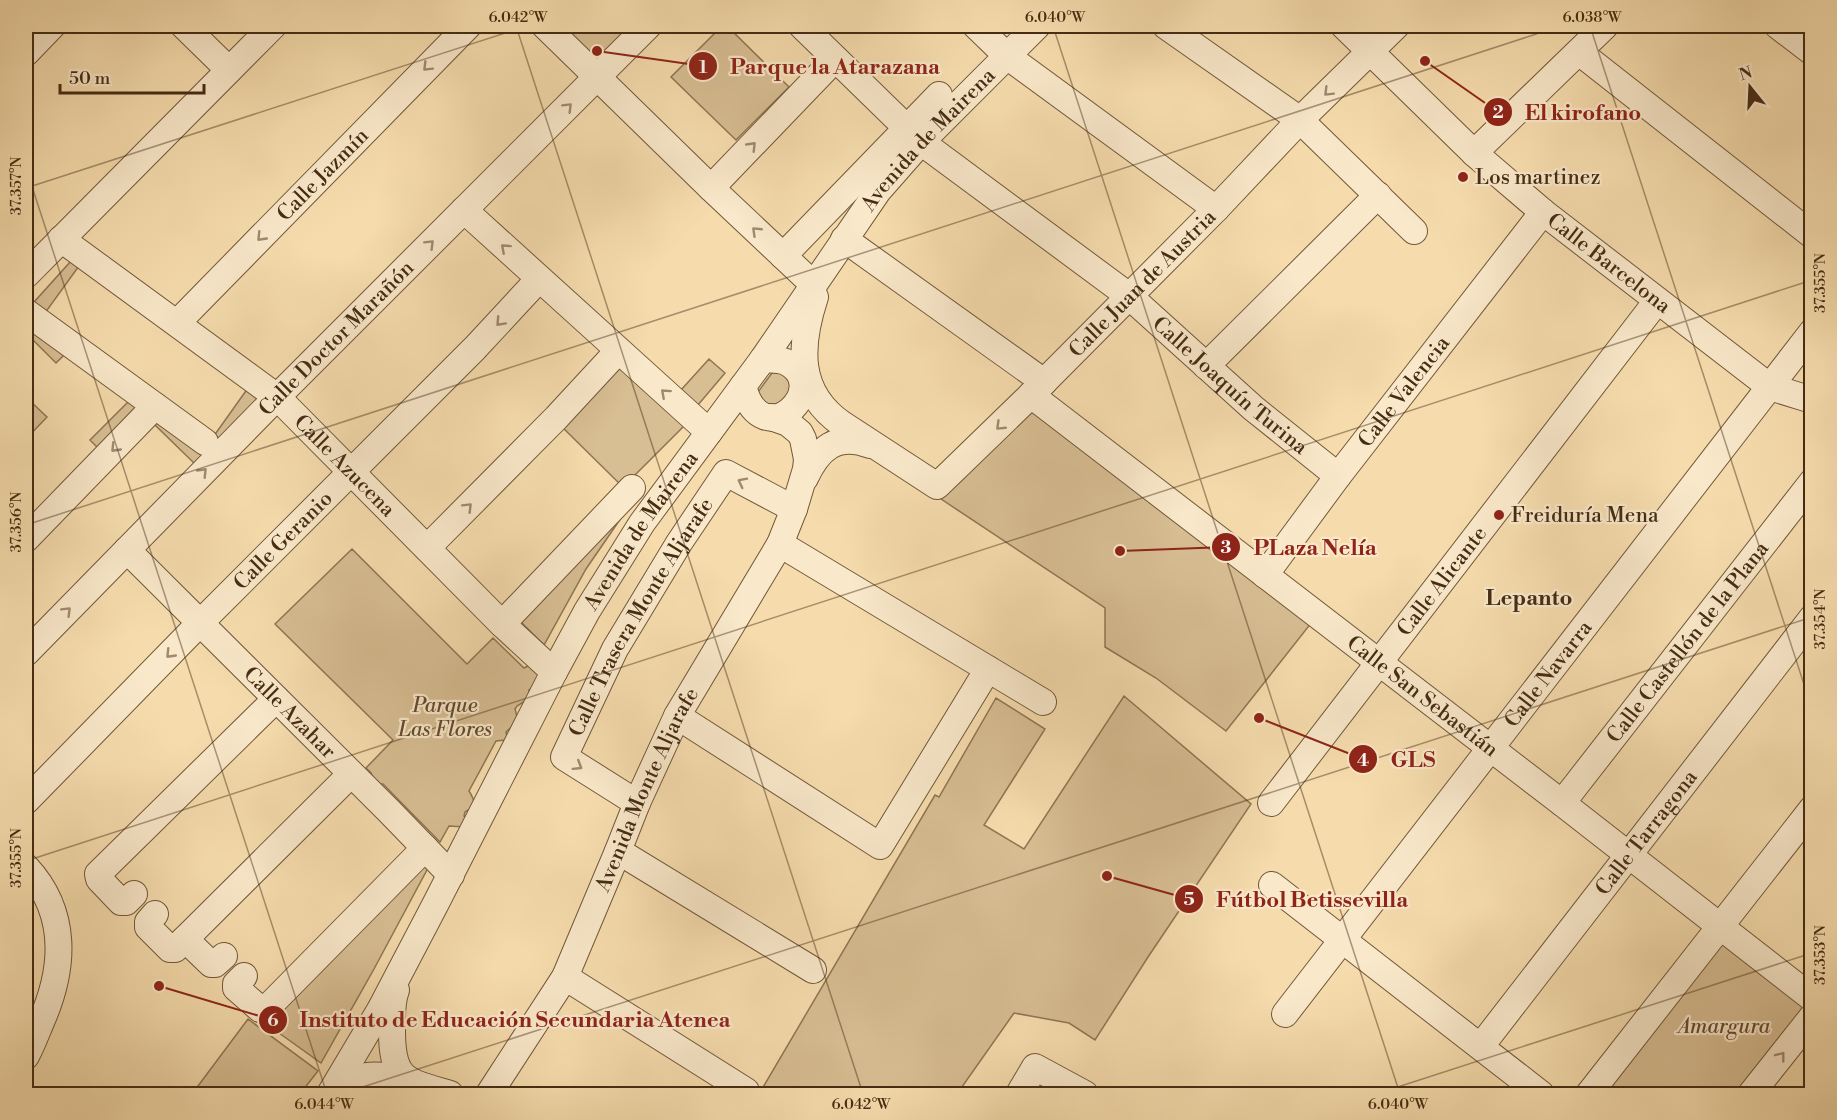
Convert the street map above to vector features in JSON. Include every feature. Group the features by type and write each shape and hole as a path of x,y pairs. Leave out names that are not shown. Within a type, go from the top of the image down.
{"street":[{"path":"26,53 52,26"},
{"path":"184,26 229,70"},
{"path":"26,275 273,26"},
{"name":"Calle Jazmín","path":"177,323 468,26"},
{"path":"545,26 814,285"},
{"name":"Calle Doctor Marañón","path":"26,653 277,397 648,26"},
{"name":"Calle Joaquín Turina","path":"802,26 913,135 1129,296 1252,408 1338,476"},
{"path":"976,26 1007,56 1216,209"},
{"name":"Avenida de Mairena","path":"330,1095 380,1010 554,672 621,553 763,359 878,191 913,135 1007,56 1038,26"},
{"path":"1166,26 1300,120 1414,231"},
{"name":"Calle Barcelona","path":"1344,26 1474,153 1543,212 1770,387 1812,400"},
{"name":"Calle Juan de Austria","path":"876,448 937,486 1038,389 1216,209 1300,120 1396,26"},
{"path":"1474,153 1605,26"},
{"path":"1778,26 1812,52"},
{"path":"1579,52 1812,235"},
{"path":"711,188 835,59"},
{"path":"783,256 913,135 939,95"},
{"path":"1206,366 1378,195"},
{"path":"464,210 709,432"},
{"name":"Calle Valencia","path":"1265,575 1338,476 1543,212"},
{"name":"Calle Azucena","path":"61,239 277,397 502,624 554,672"},
{"name":"Calle San Sebastián","path":"844,239 1038,389 1265,575 1812,998"},
{"path":"798,497 819,448 821,418 805,369 804,351 806,331 818,287 828,264"},
{"name":"Calle Geranio","path":"26,801 200,623 476,348 539,279"},
{"name":"Calle Alicante","path":"1271,803 1658,301"},
{"path":"26,312 205,442"},
{"name":"Calle Navarra","path":"1284,1014 1812,332"},
{"path":"427,548 556,418 618,351"},
{"path":"763,359 786,362 797,371 814,397 833,418 876,448"},
{"path":"783,422 800,399 802,385 797,371"},
{"path":"743,386 752,408 764,416 783,422 810,436 819,448"},
{"path":"26,539 155,406"},
{"path":"783,422 803,439 806,450 806,469 798,497"},
{"path":"819,448 848,441 862,442 876,448"},
{"name":"Calle Trasera Monte Aljarafe","path":"637,803 564,757 615,649 679,543 726,473 798,497"},
{"name":"Calle Castellón de la Plana","path":"1562,803 1812,482"},
{"path":"502,624 632,488"},
{"name":"Avenida Monte Aljarafe","path":"489,1095 565,977 637,803 677,716 780,544 798,497"},
{"path":"780,544 1043,702"},
{"name":"Calle Azahar","path":"128,550 451,875"},
{"name":"Calle Tarragona","path":"1481,1046 1812,618"},
{"path":"677,716 880,846 988,669"},
{"path":"134,894 126,902 121,902 99,879 98,874 276,699"},
{"path":"155,914 148,922 148,927 170,950 175,949 351,774"},
{"path":"1589,1095 1812,809"},
{"path":"244,976 236,984 237,987 260,1009 269,1006 425,849"},
{"path":"618,851 813,970"},
{"path":"26,867 36,878 51,905 56,920 59,953 54,988 27,1057"},
{"path":"1272,885 1541,1095"},
{"path":"185,939 211,964 215,964 224,956"},
{"path":"411,1081 400,1073 394,1061 392,1015 393,997 412,948"},
{"path":"565,977 746,1091"},
{"path":"1751,1095 1812,1017"},
{"path":"1019,1095 1035,1068 1085,1095"},
{"path":"330,1095 346,1082 364,1076 383,1075 411,1081 450,1095"},
{"path":"349,1095 370,1091 385,1095"}],"green space":[{"path":"545,26 651,26 598,77"},
{"path":"722,26 727,26 789,87 736,140 671,77"},
{"path":"71,261 79,266 45,313 34,303 35,301"},
{"path":"26,326 64,355 56,363 26,333"},
{"path":"709,359 725,373 698,405 681,390"},
{"path":"619,365 686,424 623,487 561,426"},
{"path":"777,372 790,382 790,395 776,406 764,403 758,392 772,373"},
{"path":"248,388 259,399 220,439 212,434 216,433"},
{"path":"26,399 47,417 26,439"},
{"path":"129,401 137,409 98,448 90,440"},
{"path":"1031,405 1312,622 1226,731 1156,678 1105,647 1105,608 935,495"},
{"path":"156,420 202,456 195,464 154,424"},
{"path":"621,518 586,569 544,645 520,621"},
{"name":"Parque Las Flores","path":"352,549 467,664 493,638 524,668 532,664 541,679 529,690 528,699 515,709 518,721 506,732 505,740 496,741 469,791 474,803 465,812 464,816 467,819 465,827 449,826 440,842 383,784 376,784 366,768 393,740 275,624"},
{"path":"1124,696 1251,804 1095,1040 1069,1023 1014,1013 957,1094 759,1094 935,795 939,797 996,698 1045,729 984,825 1024,849"},
{"path":"425,863 428,868 321,1063 265,1023"},
{"name":"Amargura","path":"1720,932 1811,998 1747,1094 1589,1094"},
{"path":"248,1019 318,1071 300,1094 192,1094"}],"place":[{"name":"Parque la Atarazana","path":"597,51"},
{"name":"El kirofano","path":"1425,61"},
{"name":"Los martinez","path":"1463,177"},
{"name":"Freiduría Mena","path":"1499,515"},
{"name":"PLaza Nelía","path":"1120,551"},
{"name":"GLS","path":"1259,718"},
{"name":"Fútbol Betissevilla","path":"1107,876"},
{"name":"Instituto de Educación Secundaria Atenea","path":"159,986"}],"district":[{"name":"Lepanto","path":"1529,597"}]}
